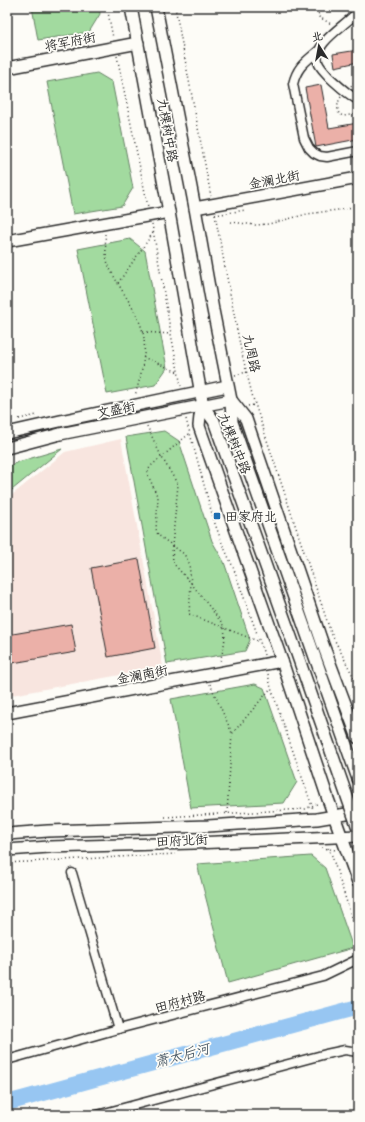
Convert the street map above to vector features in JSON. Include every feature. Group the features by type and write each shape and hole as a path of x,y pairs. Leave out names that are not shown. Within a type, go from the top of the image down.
{"main road":[{"name":"九棵树中路","path":"131,7 203,406 214,421 358,828"},
{"name":"九棵树中路","path":"156,7 195,208 227,386 231,400 232,422 358,779"},
{"name":"将军府街","path":"7,68 138,43"},
{"name":"金澜北街","path":"195,208 358,178"},
{"path":"7,241 169,212"},
{"name":"文盛街","path":"7,433 227,386"},
{"path":"231,400 246,418 320,635 358,738"},
{"name":"文盛街","path":"7,448 60,434 231,400"},
{"path":"203,406 199,426 358,882"},
{"name":"金澜南街","path":"7,713 282,661"},
{"name":"田府北街","path":"7,834 48,831 208,826 317,819 358,812"},
{"name":"田府北街","path":"7,850 49,847 358,836"}],"street":[{"path":"358,11 324,42 318,51 300,67 295,77 294,84 304,138 309,148 314,153 327,157 358,151"},
{"path":"318,51 317,60 320,67 345,92 358,100"},
{"path":"72,872 118,1029"},
{"name":"田府村路","path":"7,1060 118,1029 323,976 358,959"},
{"path":"96,1115 326,1054 344,1050 358,1052"}],"path":[{"name":"九周路","path":"175,7 241,350 253,398 331,633 352,674 358,690"},
{"path":"329,7 322,10 318,14 319,17 331,24 337,30"},
{"path":"345,92 339,100 337,107 339,114 343,116 358,114"},
{"path":"231,222 255,225 269,224 307,214 345,209 358,205"},
{"path":"104,223 108,263 143,332 144,357 135,396"},
{"path":"118,283 153,233"},
{"path":"143,332 170,334"},
{"path":"144,357 178,372"},
{"path":"148,426 161,456 178,485 172,546 173,563 191,583 225,628 225,639 220,662"},
{"path":"190,434 161,456 148,470 148,475 158,498 156,529 158,536 184,554 190,563 191,583 189,614 260,642"},
{"path":"7,456 9,470 7,474"},
{"path":"210,684 232,734 227,813"},
{"path":"232,734 271,688"},
{"name":"田府北街","path":"166,817 305,809 328,799"},
{"path":"318,847 347,852"},
{"name":"田府北街","path":"7,863 176,854"}],"shaded area":[{"path":"121,439 163,667 7,696 7,499 65,452"}],"green space":[{"path":"32,7 99,7 100,14 89,32 38,40"},
{"path":"97,73 112,82 133,188 122,206 73,214 47,82"},
{"path":"130,239 145,251 167,368 155,385 107,394 78,249"},
{"path":"164,431 179,441 212,541 224,562 250,640 245,651 167,664 126,437"},
{"path":"62,449 7,494 7,467 18,462"},
{"path":"255,684 264,688 297,782 284,803 191,808 171,699"},
{"path":"311,856 325,868 353,948 228,983 197,864"}],"building":[{"path":"358,50 358,62 335,67 333,54"},
{"path":"321,85 329,128 358,123 358,139 316,147 305,88"},
{"path":"139,559 155,648 108,657 91,568"},
{"path":"71,624 76,652 7,664 7,635"}],"waterway":[{"name":"萧太后河","path":"7,1103 358,1007"}],"place":[{"name":"田家府北","path":"217,516"}]}
